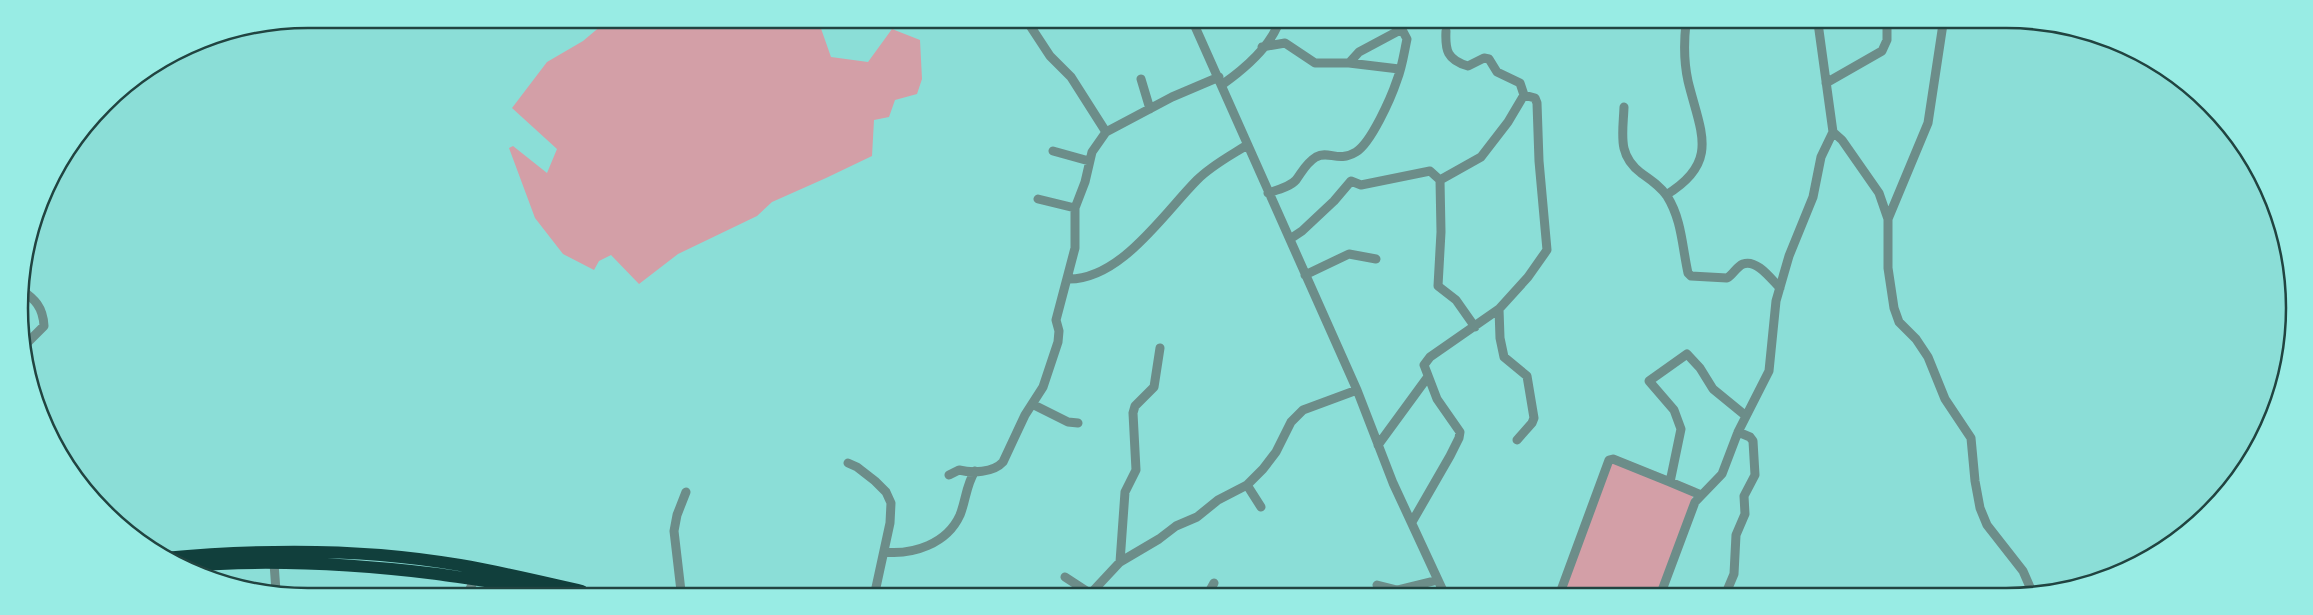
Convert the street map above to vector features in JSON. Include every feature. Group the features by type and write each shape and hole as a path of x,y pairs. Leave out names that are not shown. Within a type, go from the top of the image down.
{"highway":[{"path":"180,557 268,552 378,556 460,565 568,588"},
{"path":"199,566 274,563 368,567 472,585 505,588"}],"street":[{"path":"1032,28 1050,56 1071,77 1106,132"},
{"path":"1196,28 1357,390 1378,445 1442,588"},
{"path":"949,475 959,470 975,471 998,468 1043,387 1058,342 1059,331 1056,320 1075,248 1075,208 1087,177 1092,152 1106,132 1150,109 1240,72 1262,48 1275,28"},
{"path":"1350,63 1358,52 1397,28"},
{"path":"1268,193 1294,182 1310,161 1318,156 1325,155 1341,158 1358,152 1385,108 1397,82 1407,40 1401,28"},
{"path":"1666,195 1690,179 1699,163 1703,138 1700,119 1688,80 1686,28"},
{"path":"1663,588 1685,524 1695,502 1722,474 1738,432 1768,371 1774,312 1780,288 1789,256 1813,198 1821,157 1833,132 1819,28"},
{"path":"1826,83 1882,51 1887,40 1887,28"},
{"path":"1888,219 1928,123 1942,28"},
{"path":"1440,180 1481,157 1508,122 1524,95 1520,83 1497,72 1489,59 1484,58 1468,66 1447,53 1445,49 1446,31"},
{"path":"1262,48 1285,43 1304,58 1315,63 1350,63 1399,69"},
{"path":"1141,78 1150,109"},
{"path":"1412,522 1459,438 1457,426 1437,399 1427,378 1424,367 1426,361 1499,309 1528,277 1548,246 1539,161 1537,103 1535,98 1524,95"},
{"path":"1624,107 1621,137 1624,152 1630,164 1654,181 1666,195 1679,221 1688,273 1691,276 1727,278 1742,264 1748,264 1760,268 1780,288"},
{"path":"1833,132 1842,140 1880,193 1888,219 1888,268 1890,294 1894,308 1900,322 1916,338 1928,356 1944,399 1971,438 1979,499 1987,525 2023,571 2030,586"},
{"path":"1067,279 1087,278 1118,260 1145,237 1197,180 1215,164 1247,145"},
{"path":"1053,152 1089,161"},
{"path":"1290,239 1302,231 1334,201 1351,181 1361,185 1430,171 1440,180 1441,232 1438,286 1456,300 1475,327"},
{"path":"1038,199 1075,208"},
{"path":"1305,275 1349,254 1376,259"},
{"path":"28,296 39,304 44,326 30,340"},
{"path":"1499,309 1500,338 1504,357 1527,376 1534,418 1517,440"},
{"path":"1120,562 1124,492 1136,470 1133,413 1135,406 1154,386 1160,348"},
{"path":"1670,482 1681,429 1674,410 1649,380 1687,354 1700,368 1713,388 1746,416"},
{"path":"1378,445 1427,378"},
{"path":"1096,588 1120,562 1153,543 1176,526 1197,517 1218,500 1247,485 1276,452 1291,422 1303,410 1357,390"},
{"path":"1032,404 1068,422 1078,424"},
{"path":"1728,588 1734,574 1736,534 1746,510 1743,504 1744,496 1755,475 1753,441 1750,437 1738,432"},
{"path":"1562,588 1609,460 1613,459 1701,495"},
{"path":"848,463 875,481 889,498 890,523 876,588"},
{"path":"884,552 901,554 928,548 952,526 959,516 969,480 975,471"},
{"path":"1247,485 1261,507"},
{"path":"681,588 674,531 677,515 686,492"},
{"path":"274,563 276,586"},
{"path":"1065,577 1082,588"},
{"path":"1405,588 1438,580"},
{"path":"1211,588 1214,583"},
{"path":"1377,585 1389,588"}],"shaded area":[{"path":"598,28 821,28 831,57 868,62 892,29 920,40 922,79 917,94 895,100 889,117 874,120 872,156 772,202 757,216 678,254 639,284 611,255 599,261 594,270 563,254 535,218 509,148 513,146 547,173 557,149 512,108 547,62 583,41"},
{"path":"1614,455 1696,488 1659,588 1565,588"}]}
